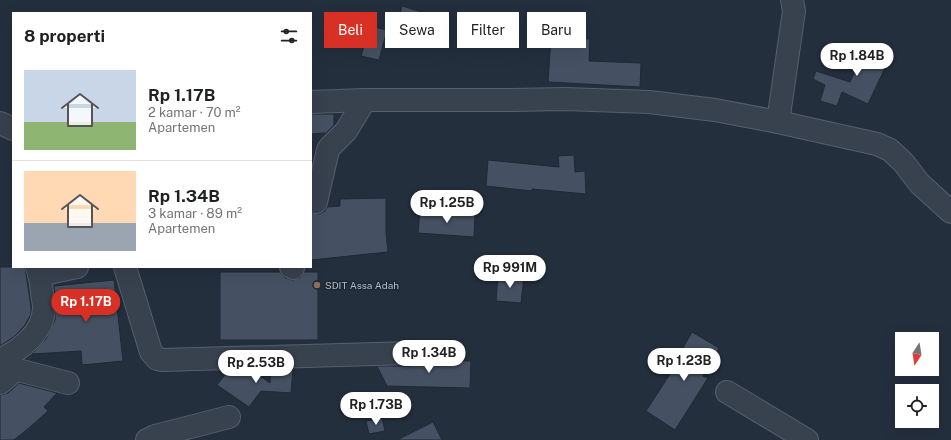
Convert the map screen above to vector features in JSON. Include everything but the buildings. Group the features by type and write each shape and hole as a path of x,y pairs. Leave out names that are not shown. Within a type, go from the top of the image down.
{"street":[{"path":"778,122 794,11 792,0"},
{"path":"316,202 328,150 346,131 365,100"},
{"path":"312,102 365,100 629,100 715,110 877,144 890,150 903,162 920,184 951,212"},
{"path":"0,123 12,129"},
{"path":"0,360 15,352 26,343 38,329 42,319 44,307 38,271 67,268"},
{"path":"125,268 151,352 157,359 411,353"},
{"path":"0,383 18,370 68,383"},
{"path":"727,392 807,440"},
{"path":"147,440 155,436 229,417"}],"place":[{"name":"SDIT Assa Adah","path":"317,285"}]}
